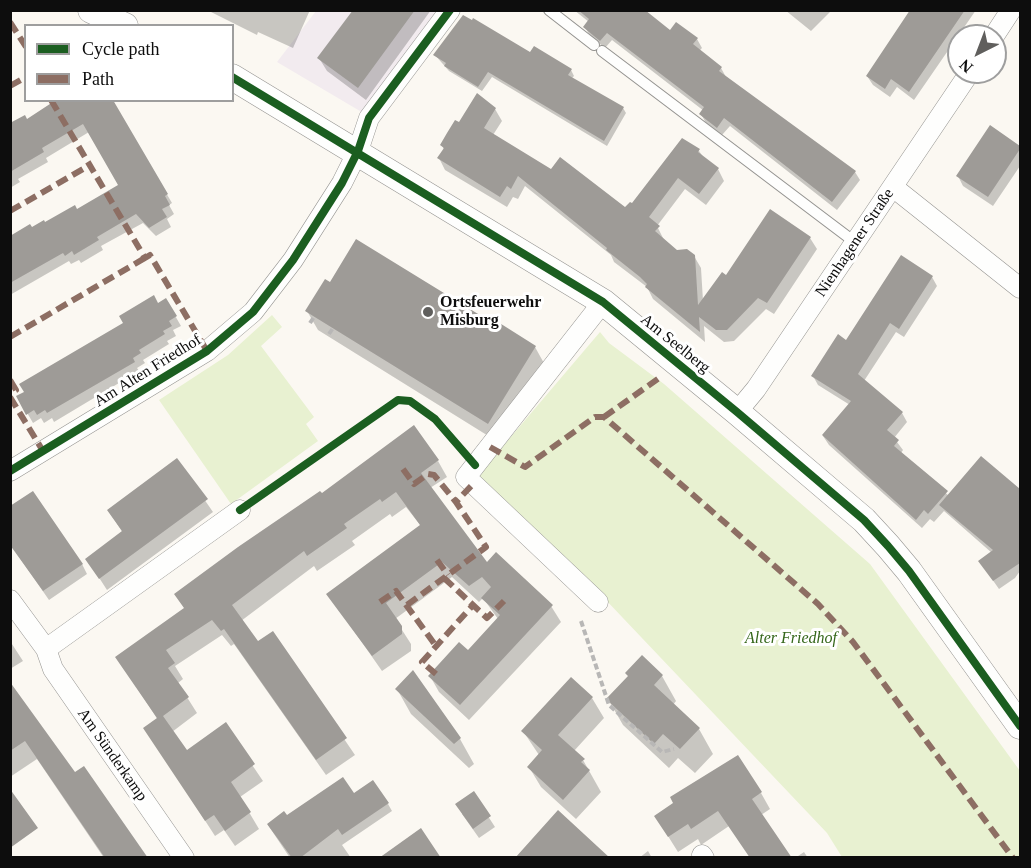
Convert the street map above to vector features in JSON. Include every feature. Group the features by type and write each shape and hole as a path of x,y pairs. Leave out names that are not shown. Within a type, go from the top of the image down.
{"street":[{"path":"91,10 121,24"},
{"path":"358,151 369,118 450,10"},
{"path":"1002,24 1011,10"},
{"name":"Am Seelberg","path":"234,77 603,302 737,412 864,520 888,546 909,571 1020,726"},
{"name":"Nienhagener Straße","path":"737,412 760,384 962,84"},
{"name":"Am Alten Friedhof","path":"10,471 207,351 253,312 293,260 342,183 358,151"},
{"path":"893,187 1020,288"},
{"path":"598,602 466,477 603,302"},
{"path":"46,649 240,510"},
{"name":"Am Sünderkamp","path":"10,600 46,649 53,669 184,858"}],"lane":[{"path":"549,10 856,243"}],"path":[{"path":"310,323 314,317"},
{"path":"329,334 333,328"},
{"path":"581,621 609,705 662,752 674,749"}],"shaded area":[{"path":"316,11 442,11 365,114 277,62"}],"green space":[{"path":"272,315 282,327 261,346 314,417 306,424 318,441 231,504 159,400 228,355"},
{"name":"Alter Friedhof","path":"600,332 609,343 664,384 870,564 1020,771 1020,857 842,857 827,833 604,598 475,479"}],"building":[{"path":"353,10 415,10 358,88 317,58"},
{"path":"578,10 645,10 670,30 676,22 698,38 693,44 722,67 719,71 856,171 832,202 724,118 717,128 699,114 704,107 607,33 600,41 583,27 589,19"},
{"path":"910,10 965,10 955,24 947,24 947,36 909,92 891,79 885,89 866,76"},
{"path":"463,15 472,20 473,18 530,52 534,46 572,69 568,75 624,107 604,141 488,72 478,87 444,66 446,63 433,55"},
{"path":"477,93 496,108 484,128 551,169 560,157 625,207 630,202 632,203 682,138 700,149 698,152 719,168 699,194 678,178 649,217 660,226 655,231 677,250 687,249 695,255 698,305 722,272 726,275 770,209 811,237 767,303 758,298 727,330 716,330 699,317 700,332 645,287 647,284 606,250 607,248 518,176 511,189 507,186 500,197 437,158 444,148 440,145 455,120 459,122"},
{"path":"53,102 114,102 168,194 165,196 170,205 162,209 167,217 149,228 136,214 97,237 99,240 74,255 72,251 65,256 63,253 10,283 10,236 30,224 32,227 44,220 45,222 75,205 77,209 118,185 83,124 42,148 44,152 10,172 10,123 25,115 27,119"},
{"path":"990,125 1020,146 1020,149 988,197 956,176"},
{"path":"356,239 496,325 498,322 536,346 488,424 305,311 325,279 330,282"},
{"path":"901,255 933,276 899,329 890,323 858,374 903,412 887,430 899,440 894,446 948,491 928,514 924,510 916,520 822,435 851,401 811,376 838,334 846,340"},
{"path":"154,295 158,303 166,298 177,316 169,321 172,326 163,331 165,334 139,350 141,353 133,358 135,362 47,413 45,410 37,415 34,410 26,415 16,396 24,392 19,384 123,323 119,316"},
{"path":"414,425 439,460 421,473 487,562 496,552 553,605 460,705 428,676 459,642 468,650 500,615 481,598 491,587 482,577 469,586 442,562 386,603 402,626 402,634 372,656 326,594 420,525 396,492 382,502 380,499 344,524 347,528 307,556 304,551 232,605 258,641 273,631 347,738 316,760 224,629 221,631 212,620 166,650 175,663 168,668 189,697 163,716 187,750 226,722 255,764 231,782 251,812 225,831 214,815 205,821 143,728 157,718 115,657 184,608 174,594 320,491 322,493"},
{"path":"981,456 1020,489 1020,563 993,581 978,561 993,550 939,505"},
{"path":"177,458 208,499 99,579 85,559 122,531 107,510"},
{"path":"33,491 83,564 43,591 10,545 10,506"},
{"path":"642,655 663,675 654,685 700,728 680,749 663,734 654,744 606,699 628,676 625,673"},
{"path":"413,670 461,738 454,744 395,689"},
{"path":"571,677 593,697 558,735 585,759 581,762 590,770 563,800 527,767 542,750 521,731"},
{"path":"10,682 75,772 84,766 148,858 105,858 25,741 10,751"},
{"path":"738,755 762,792 752,799 792,858 750,858 718,811 691,829 688,824 668,837 654,816 673,803 670,797"},
{"path":"343,777 354,793 373,780 389,803 342,835 338,829 300,858 292,858 267,824 284,811 287,815"},
{"path":"10,789 38,828 10,848"},
{"path":"474,791 491,816 473,829 455,804"},
{"path":"558,810 610,858 515,858"},
{"path":"421,828 441,858 379,858"}],"marked path":[{"path":"10,22 24,44"},
{"path":"10,86 24,78"},
{"path":"52,102 145,258 150,255 207,351"},
{"path":"10,211 90,165"},
{"path":"10,337 145,258"},
{"path":"604,417 662,376"},
{"path":"10,380 16,390 10,393"},
{"path":"10,397 43,451"},
{"path":"490,447 525,467 595,417 604,417 818,604 853,642 1013,858"},
{"path":"403,469 414,484 428,474 434,475 456,502"},
{"path":"407,605 486,547 456,502 473,484"},
{"path":"437,560 448,575"},
{"path":"444,578 487,618 504,601"},
{"path":"380,602 396,591 436,646"},
{"path":"436,674 422,662 473,605"}],"cycle path":[{"path":"10,471 207,351 253,312 293,260 342,183 358,151 369,118 450,10"},
{"path":"234,78 603,302 737,412 864,520 888,546 909,571 1020,726"},
{"path":"240,510 398,400 410,401 435,419 475,465"}],"place":[{"name":"Ortsfeuerwehr Misburg","path":"428,312"}]}
